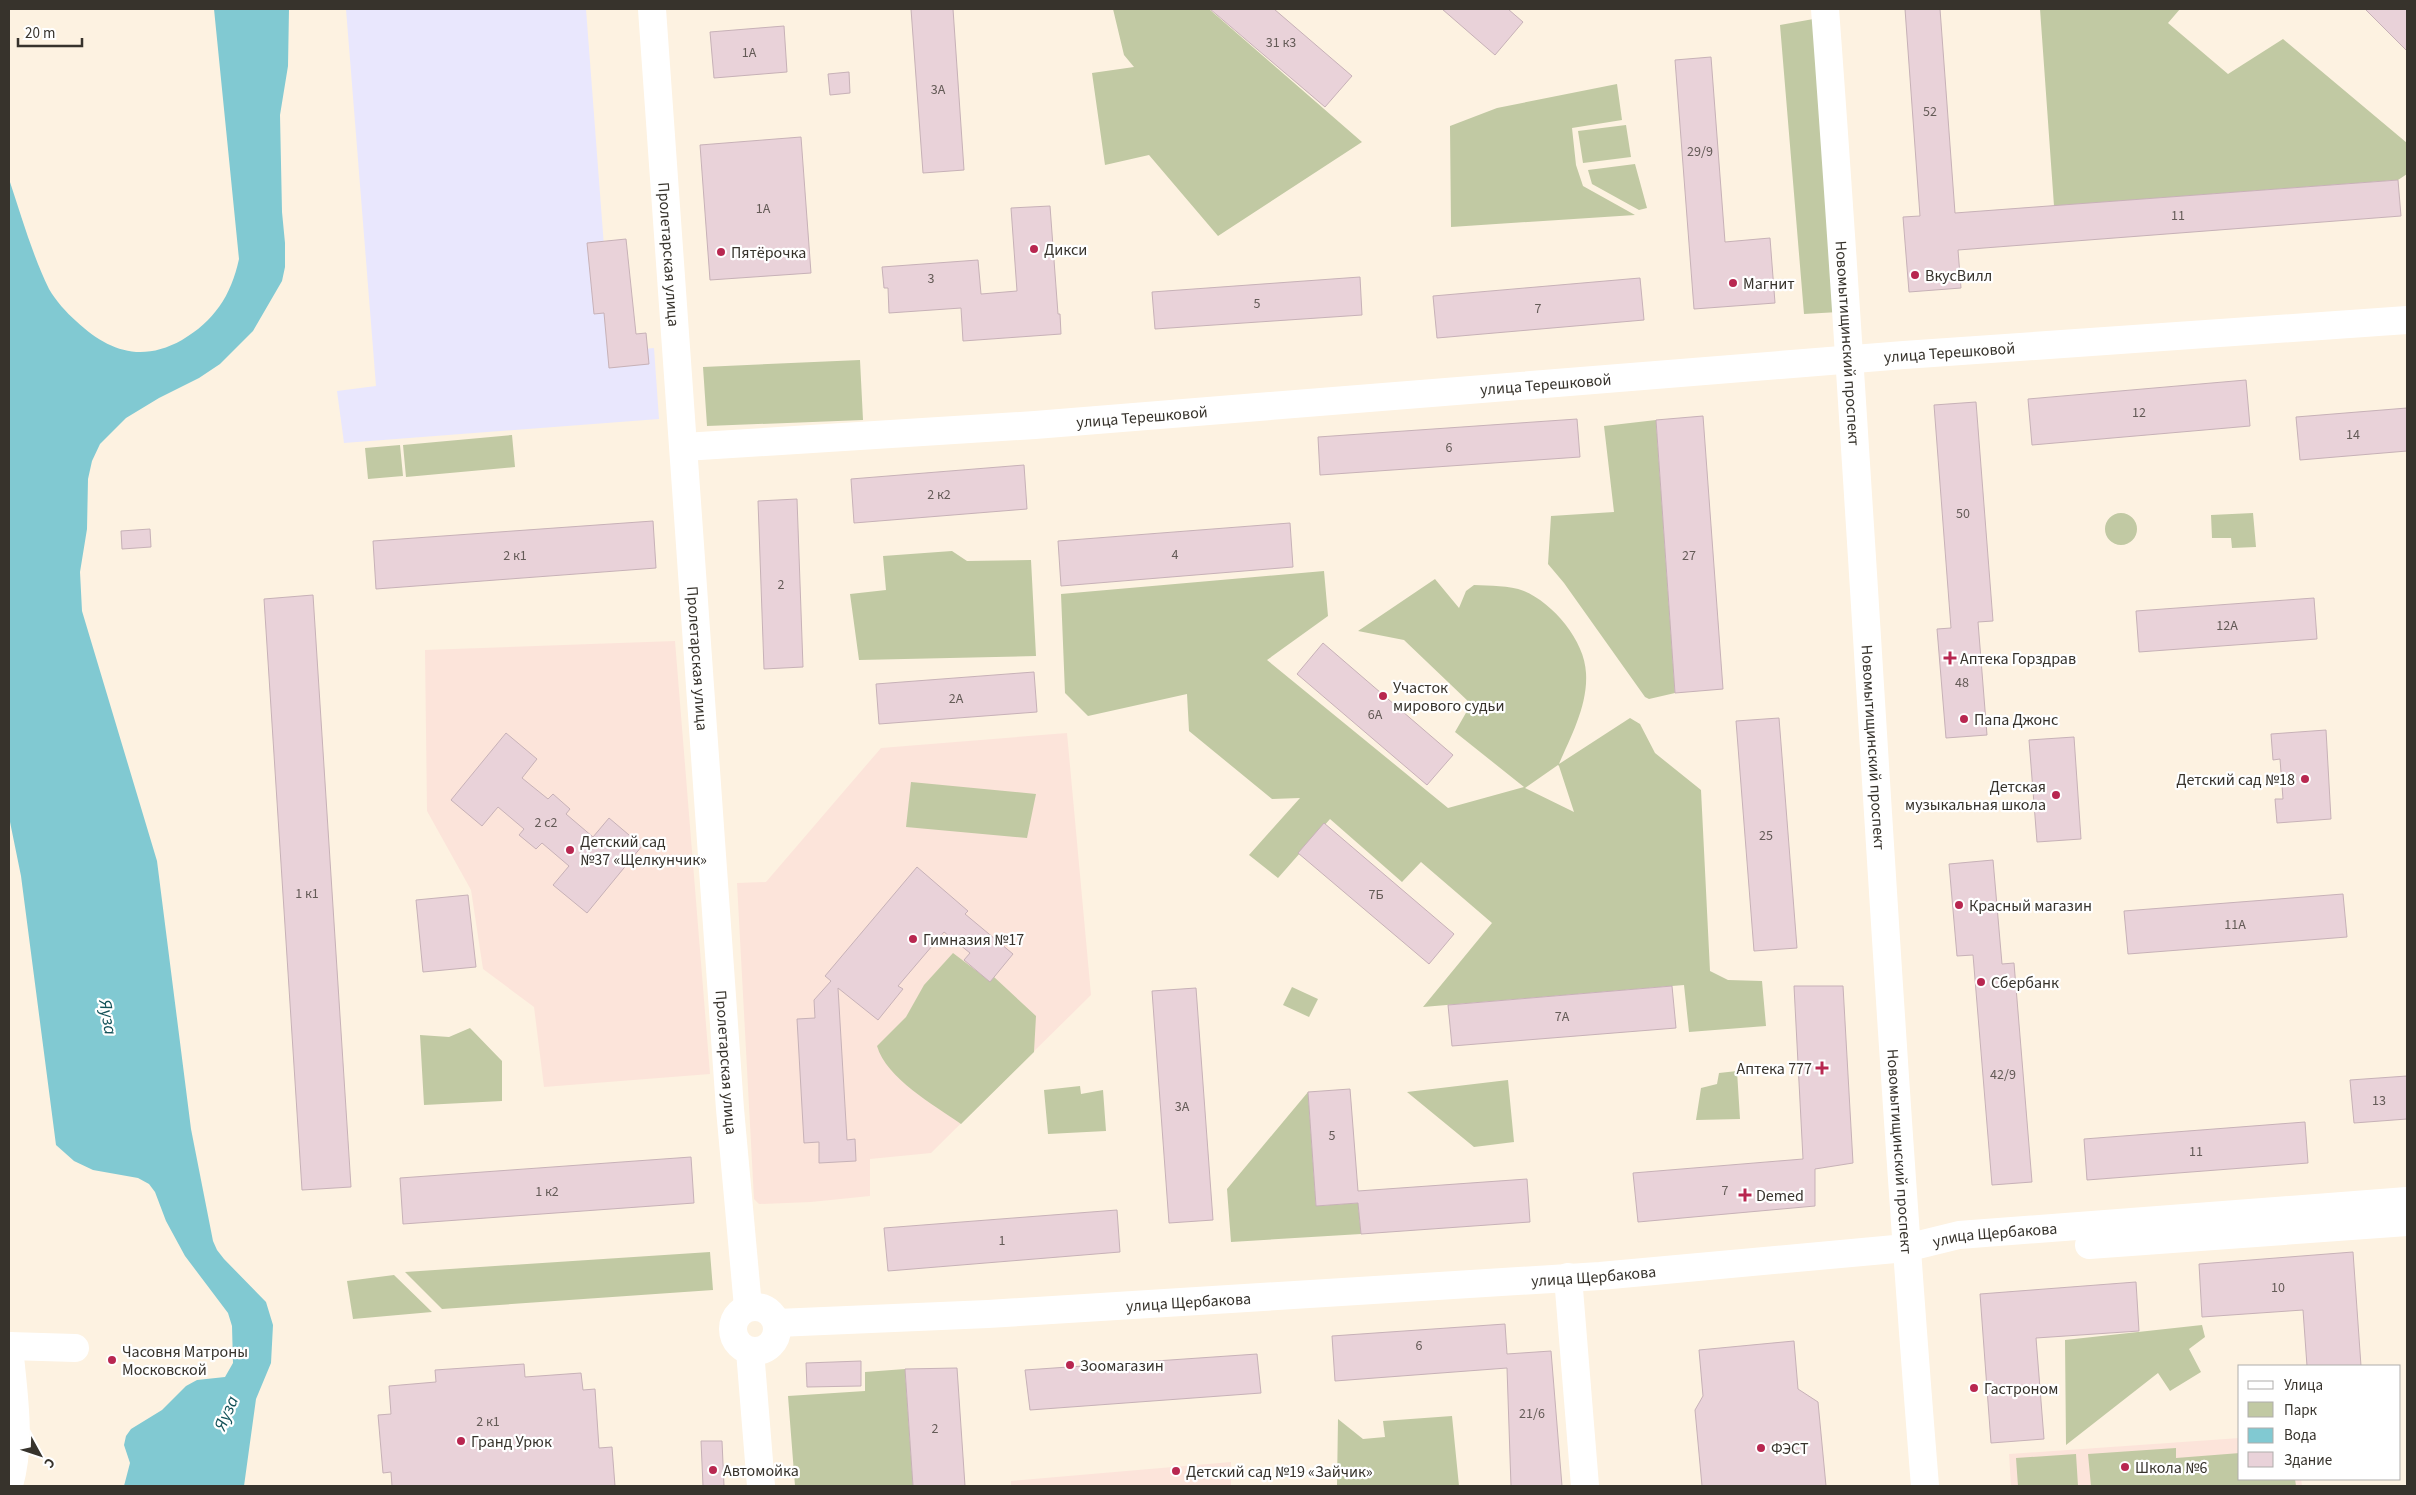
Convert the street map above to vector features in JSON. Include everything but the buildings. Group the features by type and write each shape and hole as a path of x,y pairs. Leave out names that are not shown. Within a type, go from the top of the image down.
{"street":[{"name":"Пролетарская улица","path":"652,9 741,1237 748,1307"},
{"name":"Новомытищинский проспект","path":"1825,9 1851,360 1906,1248 1925,1486"},
{"name":"улица Терешковой","path":"684,447 1035,425 1851,360 2407,320"},
{"name":"улица Щербакова","path":"777,1323 988,1314 1568,1277 1906,1248 1959,1235 2407,1201"},
{"name":"улица Щербакова","path":"1960,1254 2407,1222"},
{"path":"1568,1277 1585,1486"},
{"path":"748,1307 762,1308 774,1316 777,1323 776,1338 765,1349 750,1351 736,1342 732,1330 738,1314 748,1307"},
{"path":"9,1485 14,1465 16,1430 9,1346 75,1348"},
{"path":"750,1351 762,1486"}],"shaded area":[{"path":"346,9 586,9 612,352 654,348 659,419 344,443 337,391 376,386"},
{"name":"Детский сад №37 «Щелкунчик»","path":"675,641 710,1074 544,1087 534,1007 483,969 471,890 427,811 425,650"},
{"name":"Гимназия №17","path":"1067,733 1091,995 931,1153 870,1159 870,1196 811,1202 759,1204 754,1199 737,883 766,882 881,748"},
{"name":"Школа №6","path":"2238,1438 2238,1480 2301,1480 2302,1486 2011,1486 2009,1454"},
{"name":"Детский сад №19 «Зайчик»","path":"1231,1462 1231,1486 1011,1486 1011,1481"}],"green space":[{"path":"1113,9 1209,9 1362,142 1218,236 1149,155 1105,165 1092,73 1134,67 1124,55"},
{"path":"2040,9 2180,9 2168,23 2228,74 2283,39 2407,143 2407,174 2398,180 2054,206"},
{"path":"1819,18 1839,312 1804,314 1780,25"},
{"path":"1617,84 1622,120 1572,128 1576,165 1583,186 1635,215 1451,227 1450,126 1497,108"},
{"path":"1626,125 1631,157 1583,163 1578,131"},
{"path":"1635,164 1647,208 1639,210 1592,184 1588,170"},
{"path":"860,360 863,420 707,426 703,367"},
{"path":"1656,420 1675,693 1649,699 1645,697 1564,583 1548,564 1551,516 1614,512 1604,426"},
{"path":"512,435 515,467 406,477 403,445"},
{"path":"400,445 403,476 368,479 365,448"},
{"path":"2121,513 2127,514 2132,518 2136,523 2136,535 2132,540 2127,544 2121,545 2115,544 2110,540 2106,535 2105,529 2106,523 2110,518 2115,514"},
{"path":"2253,513 2256,547 2232,548 2231,538 2212,538 2211,515"},
{"path":"952,551 967,561 1031,560 1036,656 859,660 850,594 886,590 883,556"},
{"path":"1324,571 1328,616 1267,660 1448,808 1524,787 1455,732 1471,704 1404,640 1358,631 1435,579 1459,608 1466,591 1474,585 1512,588 1524,591 1535,597 1546,604 1566,624 1580,648 1586,673 1582,708 1559,764 1630,718 1640,724 1655,753 1701,790 1710,971 1728,980 1762,981 1766,1026 1689,1032 1684,985 1423,1007 1492,923 1421,862 1402,882 1330,819 1278,878 1249,855 1300,798 1272,799 1189,731 1187,694 1088,716 1065,693 1061,594","holes":["1559,766 1574,812 1525,788"]},
{"path":"911,782 1036,794 1027,838 906,827"},
{"path":"953,953 990,981 994,977 1036,1016 1034,1052 961,1124 900,1080 882,1058 877,1046 906,1017 924,985"},
{"path":"1292,987 1318,999 1309,1017 1283,1005"},
{"path":"470,1028 502,1061 502,1101 424,1105 420,1035 449,1037"},
{"path":"1737,1071 1740,1119 1696,1120 1701,1088 1717,1084 1719,1073"},
{"path":"1508,1080 1514,1142 1474,1147 1407,1092"},
{"path":"1080,1086 1081,1094 1103,1090 1106,1131 1048,1134 1044,1090"},
{"path":"1308,1092 1316,1206 1358,1203 1361,1234 1231,1242 1227,1189"},
{"path":"710,1252 713,1290 442,1309 405,1272"},
{"path":"394,1275 432,1312 353,1319 347,1281"},
{"path":"2202,1325 2205,1337 2189,1349 2201,1372 2170,1391 2158,1373 2066,1445 2065,1340"},
{"path":"905,1369 913,1486 795,1486 788,1396 865,1391 865,1372"},
{"path":"1452,1416 1459,1486 1337,1486 1338,1419 1363,1439 1385,1437 1383,1421"},
{"path":"2176,1448 2176,1458 2238,1453 2238,1480 2295,1480 2296,1486 2091,1486 2088,1454"},
{"path":"2076,1454 2078,1486 2018,1486 2016,1458"}],"water":[{"name":"Яуза","path":"214,9 289,9 288,66 280,115 282,212 285,243 285,267 282,281 253,331 220,364 199,378 159,398 126,418 100,444 92,461 88,479 87,529 80,572 82,611 157,861 191,1129 213,1241 224,1259 266,1302 273,1325 271,1363 256,1399 244,1486 124,1486 130,1463 124,1445 126,1436 131,1429 162,1410 186,1386 197,1380 225,1377 233,1363 232,1326 228,1313 185,1256 166,1221 155,1192 149,1184 138,1178 93,1170 74,1161 56,1145 21,876 9,817 9,179 32,248 49,289 65,310 88,331 100,340 113,346 139,352 167,347 182,340 203,325 220,306 226,296 239,259"}],"place":[{"name":"Дикси","path":"1034,249"},
{"name":"Пятёрочка","path":"721,252"},
{"name":"ВкусВилл","path":"1915,275"},
{"name":"Магнит","path":"1733,283"},
{"name":"Аптека Горздрав","path":"1950,658"},
{"name":"Участок мирового судьи","path":"1383,696"},
{"name":"Папа Джонс","path":"1964,719"},
{"name":"Детский сад №18","path":"2305,779"},
{"name":"Детская музыкальная школа","path":"2056,795"},
{"name":"Детский сад №37 «Щелкунчик»","path":"570,850"},
{"name":"Красный магазин","path":"1959,905"},
{"name":"Гимназия №17","path":"913,939"},
{"name":"Сбербанк","path":"1981,982"},
{"name":"Аптека 777","path":"1822,1068"},
{"name":"Demed","path":"1745,1195"},
{"name":"Часовня Матроны Московской","path":"112,1360"},
{"name":"Зоомагазин","path":"1070,1365"},
{"name":"Гастроном","path":"1974,1388"},
{"name":"Гранд Урюк","path":"461,1441"},
{"name":"ФЭСТ","path":"1761,1448"},
{"name":"Школа №6","path":"2125,1467"},
{"name":"Автомойка","path":"713,1470"},
{"name":"Детский сад №19 «Зайчик»","path":"1176,1471"}]}
